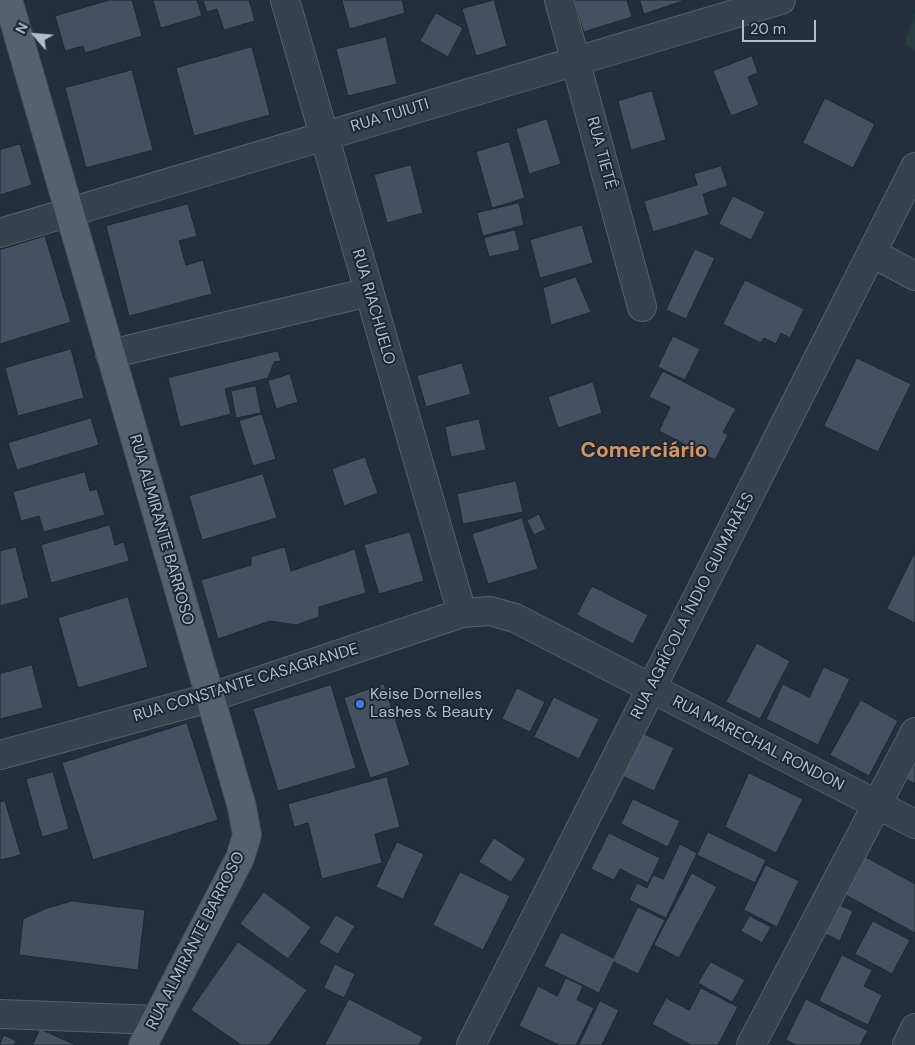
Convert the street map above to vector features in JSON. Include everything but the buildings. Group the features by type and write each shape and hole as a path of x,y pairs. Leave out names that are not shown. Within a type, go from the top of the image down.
{"main road":[{"name":"RUA ALMIRANTE BARROSO","path":"8,0 242,807 247,835 240,858 143,1045"}],"street":[{"name":"RUA RIACHUELO","path":"285,0 462,614"},
{"name":"RUA TIETÊ","path":"559,0 642,307"},
{"name":"RUA TUIUTI","path":"0,233 781,0"},
{"name":"RUA AGRÍCOLA ÍNDIO GUIMARÃES","path":"471,1045 915,167"},
{"path":"872,253 915,276"},
{"path":"110,354 369,292"},
{"name":"RUA MARECHAL RONDON","path":"462,614 490,611 515,618 915,824"},
{"name":"RUA CONSTANTE CASAGRANDE","path":"0,755 209,698 462,614"},
{"path":"751,1045 915,732"},
{"path":"0,1014 156,1020"},
{"path":"906,1045 915,1028"}],"green space":[{"path":"915,11 915,51 905,43"}],"place":[{"name":"Keise Dornelles Lashes & Beauty","path":"360,704"}],"district":[{"name":"Comerciário","path":"644,451"}]}
